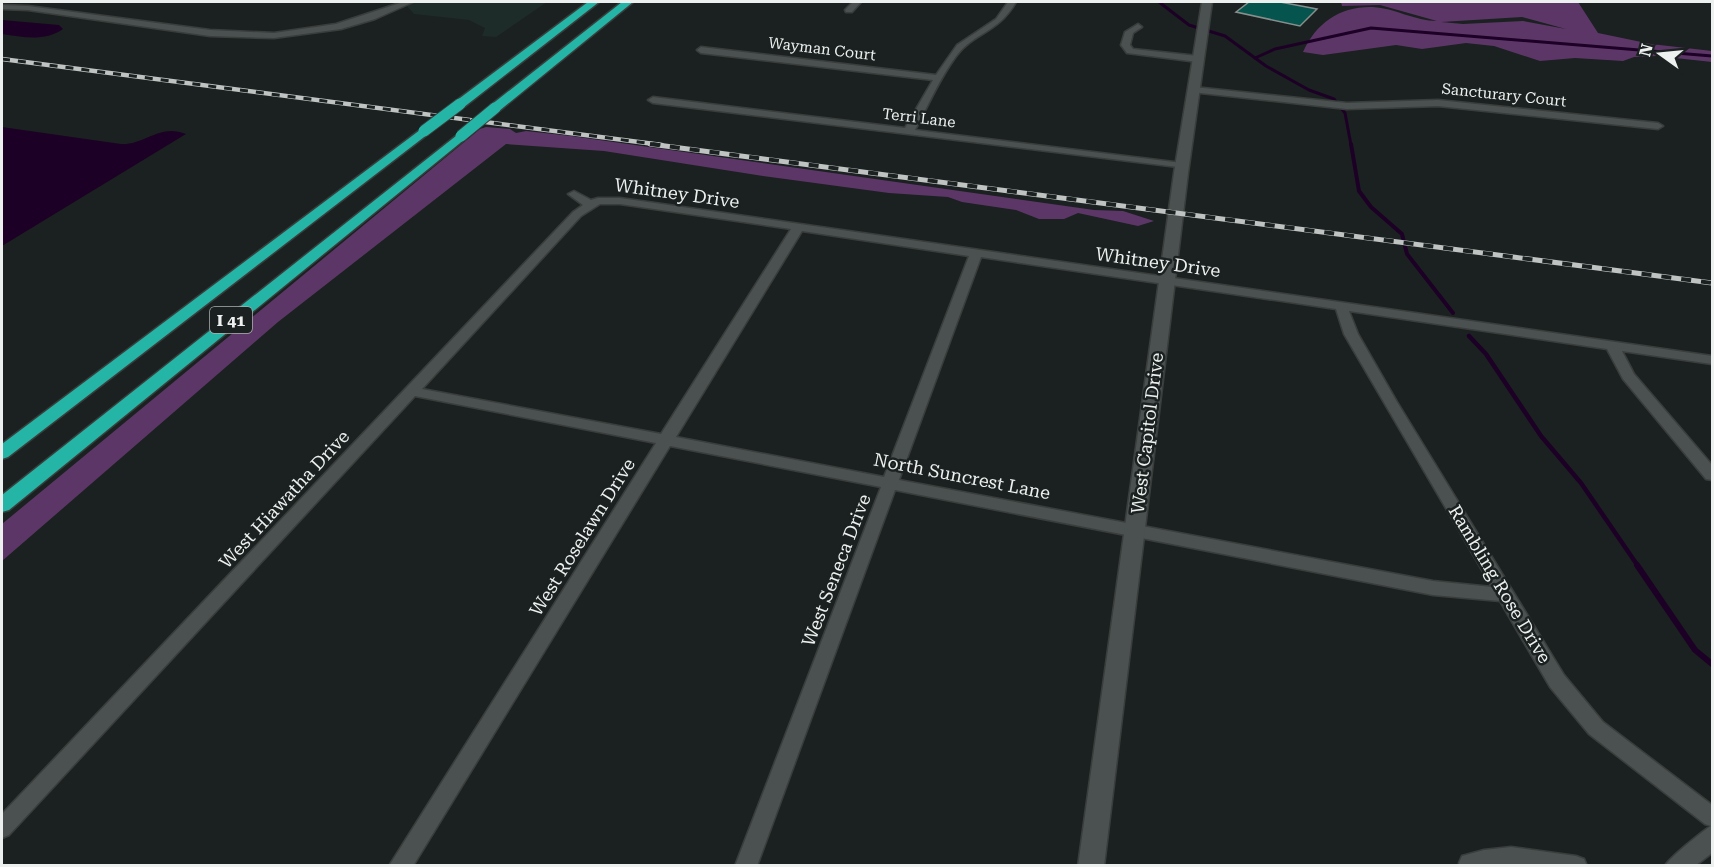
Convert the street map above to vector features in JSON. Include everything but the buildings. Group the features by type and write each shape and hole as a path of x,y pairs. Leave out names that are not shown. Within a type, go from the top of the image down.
{"highway":[{"name":"I 41","path":"2,453 594,2"},
{"name":"I 41","path":"2,505 628,2"}],"street":[{"path":"2,9 43,11 221,35 278,37 334,29 409,2"},
{"path":"849,10 857,2"},
{"path":"909,131 956,50 1000,22 1012,2"},
{"name":"West Capitol Drive","path":"1091,866 1166,282 1207,2"},
{"path":"1138,27 1129,32 1125,45 1130,51 1198,59"},
{"name":"Wayman Court","path":"701,50 939,78"},
{"name":"Sancturary Court","path":"1194,90 1347,106 1438,103 1658,126"},
{"name":"Terri Lane","path":"653,100 1182,166"},
{"path":"574,194 593,202"},
{"name":"Whitney Drive","path":"593,202 620,201 1713,360"},
{"name":"West Hiawatha Drive","path":"2,828 577,214 593,202"},
{"name":"West Roselawn Drive","path":"400,866 798,228"},
{"name":"West Seneca Drive","path":"746,866 976,254"},
{"name":"Rambling Rose Drive","path":"1342,307 1344,319 1356,344 1557,681 1596,728 1713,817"},
{"path":"1612,345 1628,376 1713,475"},
{"name":"North Suncrest Lane","path":"411,391 1434,588 1505,595"},
{"path":"1676,866 1707,844 1713,836"},
{"path":"1470,862 1499,856 1524,856 1576,866"}],"shaded area":[{"path":"413,2 547,2 496,37 482,36 485,28 469,20 414,14 406,5"},
{"path":"1341,2 1578,2 1598,33 1651,44 1712,51 1712,62 1657,56 1634,57 1623,61 1575,58 1540,61 1494,46 1466,43 1422,49 1396,45 1323,55 1303,52 1315,33 1330,18 1361,7 1381,8 1437,21 1380,5 1342,6","holes":["1522,17 1566,29 1523,21 1463,24 1441,22"]},
{"path":"2,20 59,25 63,29 41,37 2,34"},
{"path":"2,127 121,144 168,131 186,134 2,246"},
{"path":"486,127 510,129 516,133 526,131 571,136 1094,210 1123,211 1154,221 1138,226 1078,213 1064,219 1039,219 1016,210 962,202 948,197 889,193 604,151 506,144 278,322 2,561 2,524 480,129"}],"waterway":[{"path":"1159,2 1189,25 1225,36 1255,58"},
{"path":"1255,58 1275,49 1371,28 1712,56"},
{"path":"1255,58 1309,90 1334,99 1345,113 1351,145"},
{"path":"1351,144 1359,191 1371,207 1402,234 1407,254 1453,313"},
{"path":"1469,336 1486,354 1541,436 1581,483 1638,566"},
{"path":"1637,565 1695,650 1712,664"}],"railway":[{"path":"2,59 662,145"},
{"path":"650,144 1712,283"}]}
